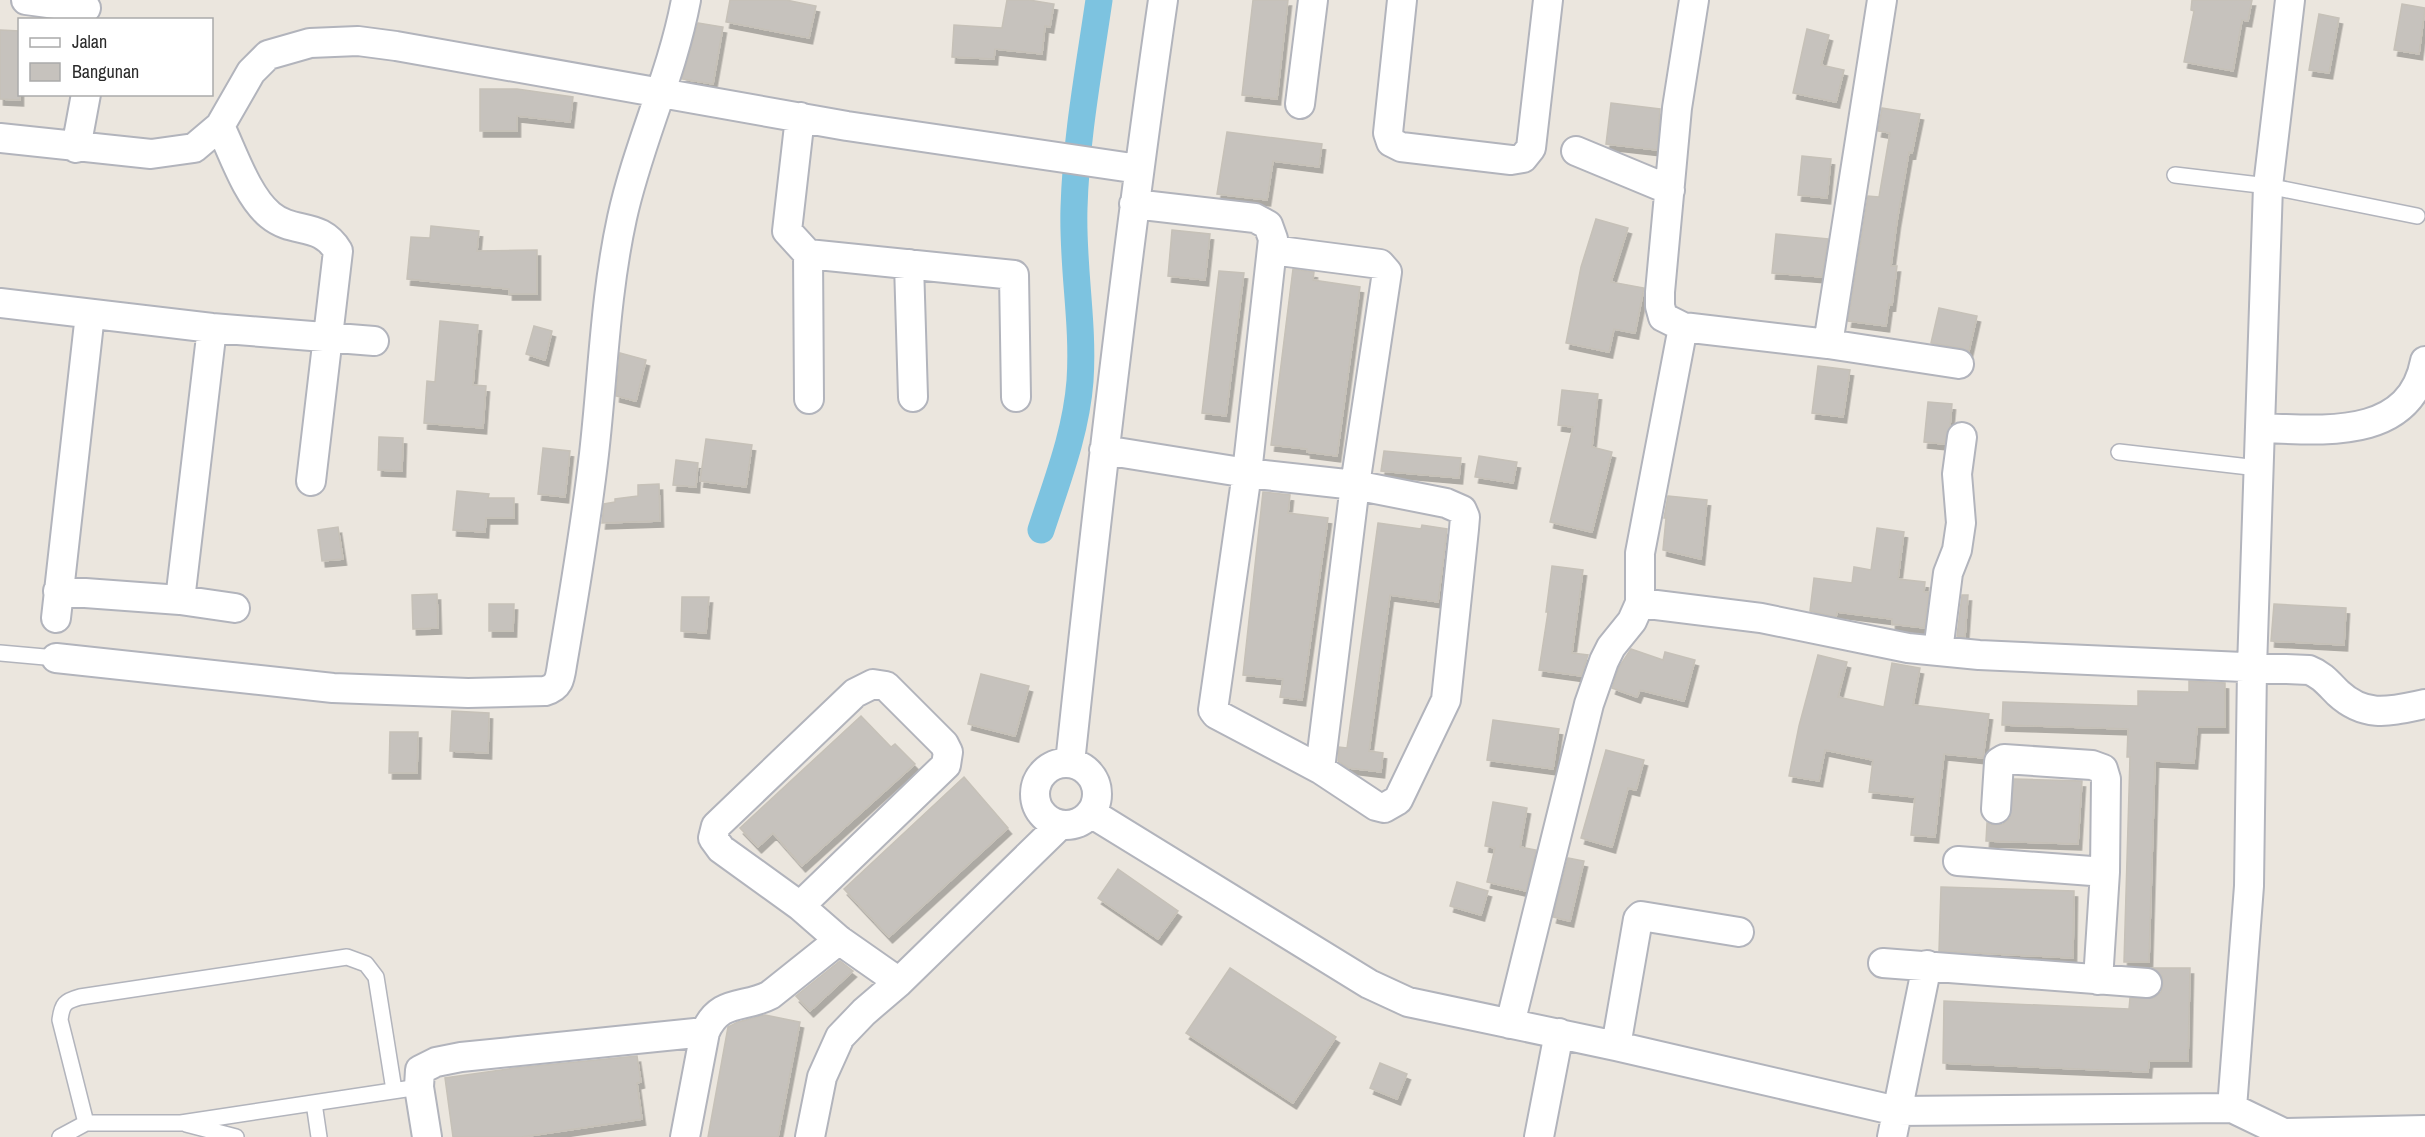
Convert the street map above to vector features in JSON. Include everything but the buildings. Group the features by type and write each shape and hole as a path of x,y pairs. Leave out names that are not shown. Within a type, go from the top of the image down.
{"street":[{"path":"26,0 89,9"},
{"path":"56,658 333,688 468,693 553,689 557,684 562,665 594,454 605,329 616,249 633,175 681,27 686,0"},
{"path":"1070,763 1104,450 1134,204 1163,0"},
{"path":"1300,104 1313,0"},
{"path":"1402,0 1388,133 1391,142 1401,147 1511,160 1523,158 1531,148 1548,0"},
{"path":"1694,0 1677,108 1660,306 1663,317 1683,327 1828,344 1959,364"},
{"path":"1828,344 1882,0"},
{"path":"2232,1107 2248,886 2252,668 2268,186 2290,0"},
{"path":"0,138 76,148 151,154 194,148 220,126 251,72 268,55 310,43 358,41 800,117 1139,169"},
{"path":"76,148 86,96"},
{"path":"800,117 787,231 808,254 1014,275 1016,397"},
{"path":"220,126 257,203 280,223 320,233 331,240 338,251 311,481"},
{"path":"1576,152 1670,190"},
{"path":"1104,450 1246,473 1355,485 1446,503 1462,510 1465,517 1446,700 1398,800 1384,808 1376,806 1320,769 1216,714 1213,710 1246,473 1273,239 1268,225 1255,218 1134,204"},
{"path":"1272,250 1380,264 1387,272 1355,485 1320,769"},
{"path":"808,254 809,399"},
{"path":"909,264 913,397"},
{"path":"0,303 212,328 374,341"},
{"path":"90,314 57,605 180,600 235,608"},
{"path":"1510,1024 1589,704 1611,647 1632,621 1640,603 1640,553 1683,327"},
{"path":"180,600 212,328"},
{"path":"2260,428 2337,430 2388,417 2410,398 2425,361"},
{"path":"1938,651 1948,573 1957,550 1962,523 1957,474 1962,437"},
{"path":"1640,603 1761,618 1908,648 1979,655 2151,661 2309,670 2319,674 2353,704 2370,711 2389,712 2425,704"},
{"path":"800,906 946,765 948,752 944,744 886,686 873,684 855,693 716,826 712,832 712,838 721,849 800,906 839,940 900,982"},
{"path":"1996,809 1999,762 2004,759 2092,765 2103,769 2106,779 2105,872 2098,980"},
{"path":"1059,763 1070,763 1089,773 1095,782 1096,804 1091,813 1082,821 1072,825 1060,825 1050,821 1036,806 1036,784 1049,768 1059,763"},
{"path":"1091,813 1369,984 1408,1002 1616,1046 1894,1124 2232,1107 2284,1135 2425,1130"},
{"path":"810,1137 822,1077 840,1037 864,1012 900,982 1060,825"},
{"path":"1958,861 2105,872"},
{"path":"1616,1046 1638,919 1641,916 1739,932"},
{"path":"686,1137 705,1032 710,1021 736,1004 760,1000 770,995 839,940"},
{"path":"1883,963 2147,983"},
{"path":"1894,1124 1927,965"},
{"path":"427,1137 406,1088 420,1070 436,1062 461,1057 705,1032"},
{"path":"1539,1137 1559,1033"}],"lane":[{"path":"2175,175 2268,186 2417,216"},
{"path":"2119,452 2258,468"},
{"path":"0,653 56,658"},
{"path":"60,1137 81,1125 181,1123 406,1088 376,977 366,964 348,957 92,995 66,1001 62,1006 60,1020 81,1125"},
{"path":"314,1103 319,1137"},
{"path":"181,1123 236,1137"}],"waterway":[{"path":"1041,530 1070,438 1078,400 1081,359 1074,230 1075,182 1099,0"}]}
